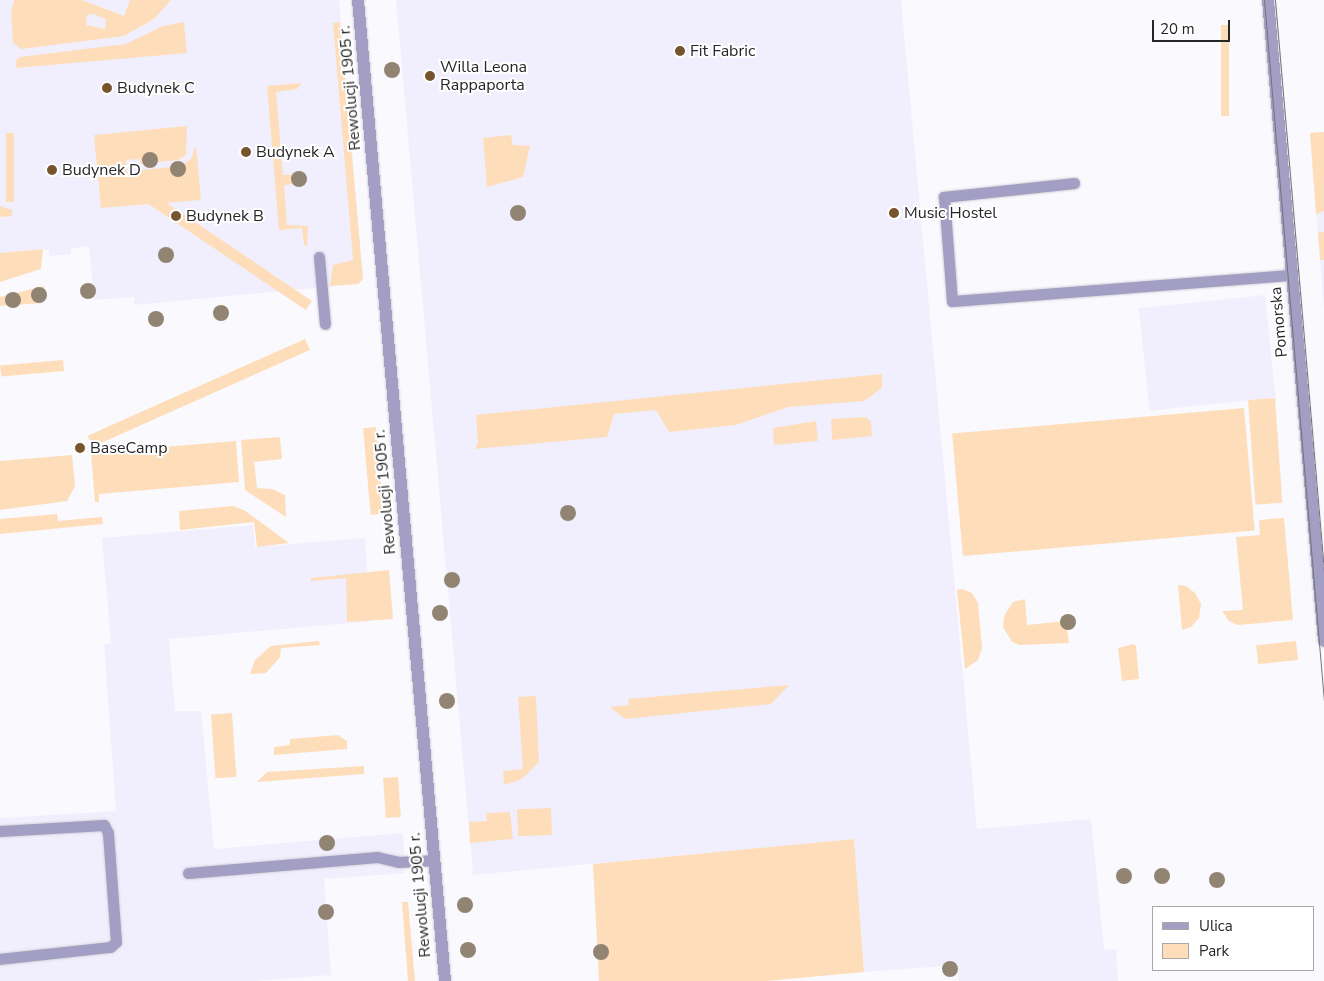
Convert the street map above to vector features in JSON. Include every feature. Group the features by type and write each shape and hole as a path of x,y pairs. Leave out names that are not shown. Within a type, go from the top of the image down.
{"street":[{"name":"Rewolucji 1905 r.","path":"358,0 445,981"},
{"name":"Pomorska","path":"1268,0 1324,641"}],"lane":[{"path":"1074,183 944,197 952,302 1291,275"},
{"path":"319,257 325,324"},
{"path":"0,831 104,825 108,833 116,942 110,947 0,959"},
{"path":"188,872 377,857 398,862 433,860"}],"shaded area":[{"path":"0,0 339,0 363,279 358,284 134,305 134,297 94,300 89,246 70,249 71,254 49,256 49,251 43,249 0,253"},
{"path":"396,0 901,0 977,829 1091,819 1104,950 1116,949 1118,981 959,981 958,965 864,972 854,839 473,875"},
{"path":"1324,132 1324,308 1310,133"},
{"path":"1265,295 1276,397 1149,411 1139,308"},
{"path":"253,525 255,547 365,538 371,621 169,639 175,711 201,711 214,849 403,833 405,873 324,879 331,975 253,981 0,981 0,818 116,811 104,644 111,643 102,538"}],"green space":[{"path":"14,0 82,0 124,16 130,0 171,0 154,19 124,36 21,49 13,43 11,12","holes":["93,14 106,19 105,29 86,25 87,15"]},
{"path":"184,22 187,53 16,68 16,60 20,57 126,44 163,26"},
{"path":"340,22 363,279 358,284 330,286 333,265 353,260 333,23"},
{"path":"1221,25 1229,25 1229,116 1221,116"},
{"path":"302,83 297,89 276,92 283,175 301,174 304,178 302,183 284,185 287,225 308,226 307,246 304,245 302,228 279,230 267,86"},
{"path":"187,126 186,155 178,160 140,164 140,159 126,160 127,175 141,174 141,170 181,166 191,159 196,145 201,200 101,208 94,135"},
{"path":"1324,132 1324,211 1316,214 1310,133"},
{"path":"6,133 14,133 14,202 6,202"},
{"path":"511,135 513,145 530,146 523,177 487,187 483,138"},
{"path":"120,171 312,301 306,310 114,180"},
{"path":"0,206 12,210 12,216 0,217"},
{"path":"1324,232 1324,260 1320,260 1318,233"},
{"path":"43,249 41,269 0,282 0,253"},
{"path":"44,286 45,298 42,303 0,306 0,297"},
{"path":"305,339 310,350 92,447 88,436"},
{"path":"63,360 64,371 1,376 0,365"},
{"path":"882,374 882,388 864,401 788,407 736,425 669,432 656,410 614,414 607,437 475,449 478,442 476,415"},
{"path":"1275,398 1282,503 1255,505 1248,400"},
{"path":"1244,408 1255,531 963,556 952,434"},
{"path":"866,417 871,422 872,436 832,440 831,419"},
{"path":"816,421 818,441 774,445 773,428"},
{"path":"376,427 384,514 371,515 363,428"},
{"path":"280,437 282,459 254,462 257,488 272,489 285,495 286,517 245,490 241,440"},
{"path":"236,441 239,482 99,494 99,502 95,502 91,453"},
{"path":"72,455 75,486 67,501 0,510 0,461"},
{"path":"232,506 244,510 289,543 257,547 254,522 180,530 179,511"},
{"path":"57,514 58,521 102,517 103,524 0,534 0,519"},
{"path":"1284,518 1293,620 1238,625 1229,621 1222,611 1243,610 1236,537 1260,535 1259,520"},
{"path":"389,570 393,619 347,622 346,578 311,581 311,578"},
{"path":"1178,585 1186,586 1195,593 1201,604 1199,618 1191,627 1182,630"},
{"path":"962,589 972,593 978,603 982,648 978,660 965,669 957,590"},
{"path":"1025,599 1027,625 1066,621 1069,643 1020,645 1012,642 1003,627 1004,616 1013,602"},
{"path":"319,641 320,645 281,648 280,657 266,673 250,674 255,660 271,646"},
{"path":"1296,641 1298,660 1258,664 1256,645"},
{"path":"1133,644 1136,646 1139,679 1122,681 1118,648"},
{"path":"789,685 771,704 625,719 610,707 629,705 628,699"},
{"path":"536,696 539,762 522,779 504,785 503,771 523,769 518,697"},
{"path":"232,713 236,777 216,778 211,714"},
{"path":"338,735 347,741 347,749 274,755 274,747 290,745 290,739"},
{"path":"364,766 364,774 257,782 267,772"},
{"path":"398,777 401,817 386,818 383,778"},
{"path":"551,808 552,835 518,836 517,809"},
{"path":"510,812 513,839 470,843 469,822 487,821 486,813"},
{"path":"854,839 864,972 766,981 599,981 593,864"},
{"path":"402,902 408,902 415,981 408,981"}],"tram line":[{"path":"1264,0 1324,701"},
{"path":"1275,0 1324,571"}],"place":[{"name":"Fit Fabric","path":"680,51"},
{"name":"Willa Leona Rappaporta","path":"430,76"},
{"name":"Budynek C","path":"107,88"},
{"name":"Budynek A","path":"246,152"},
{"name":"Budynek D","path":"52,170"},
{"name":"Music Hostel","path":"894,213"},
{"name":"Budynek B","path":"176,216"},
{"name":"BaseCamp","path":"80,448"}]}
